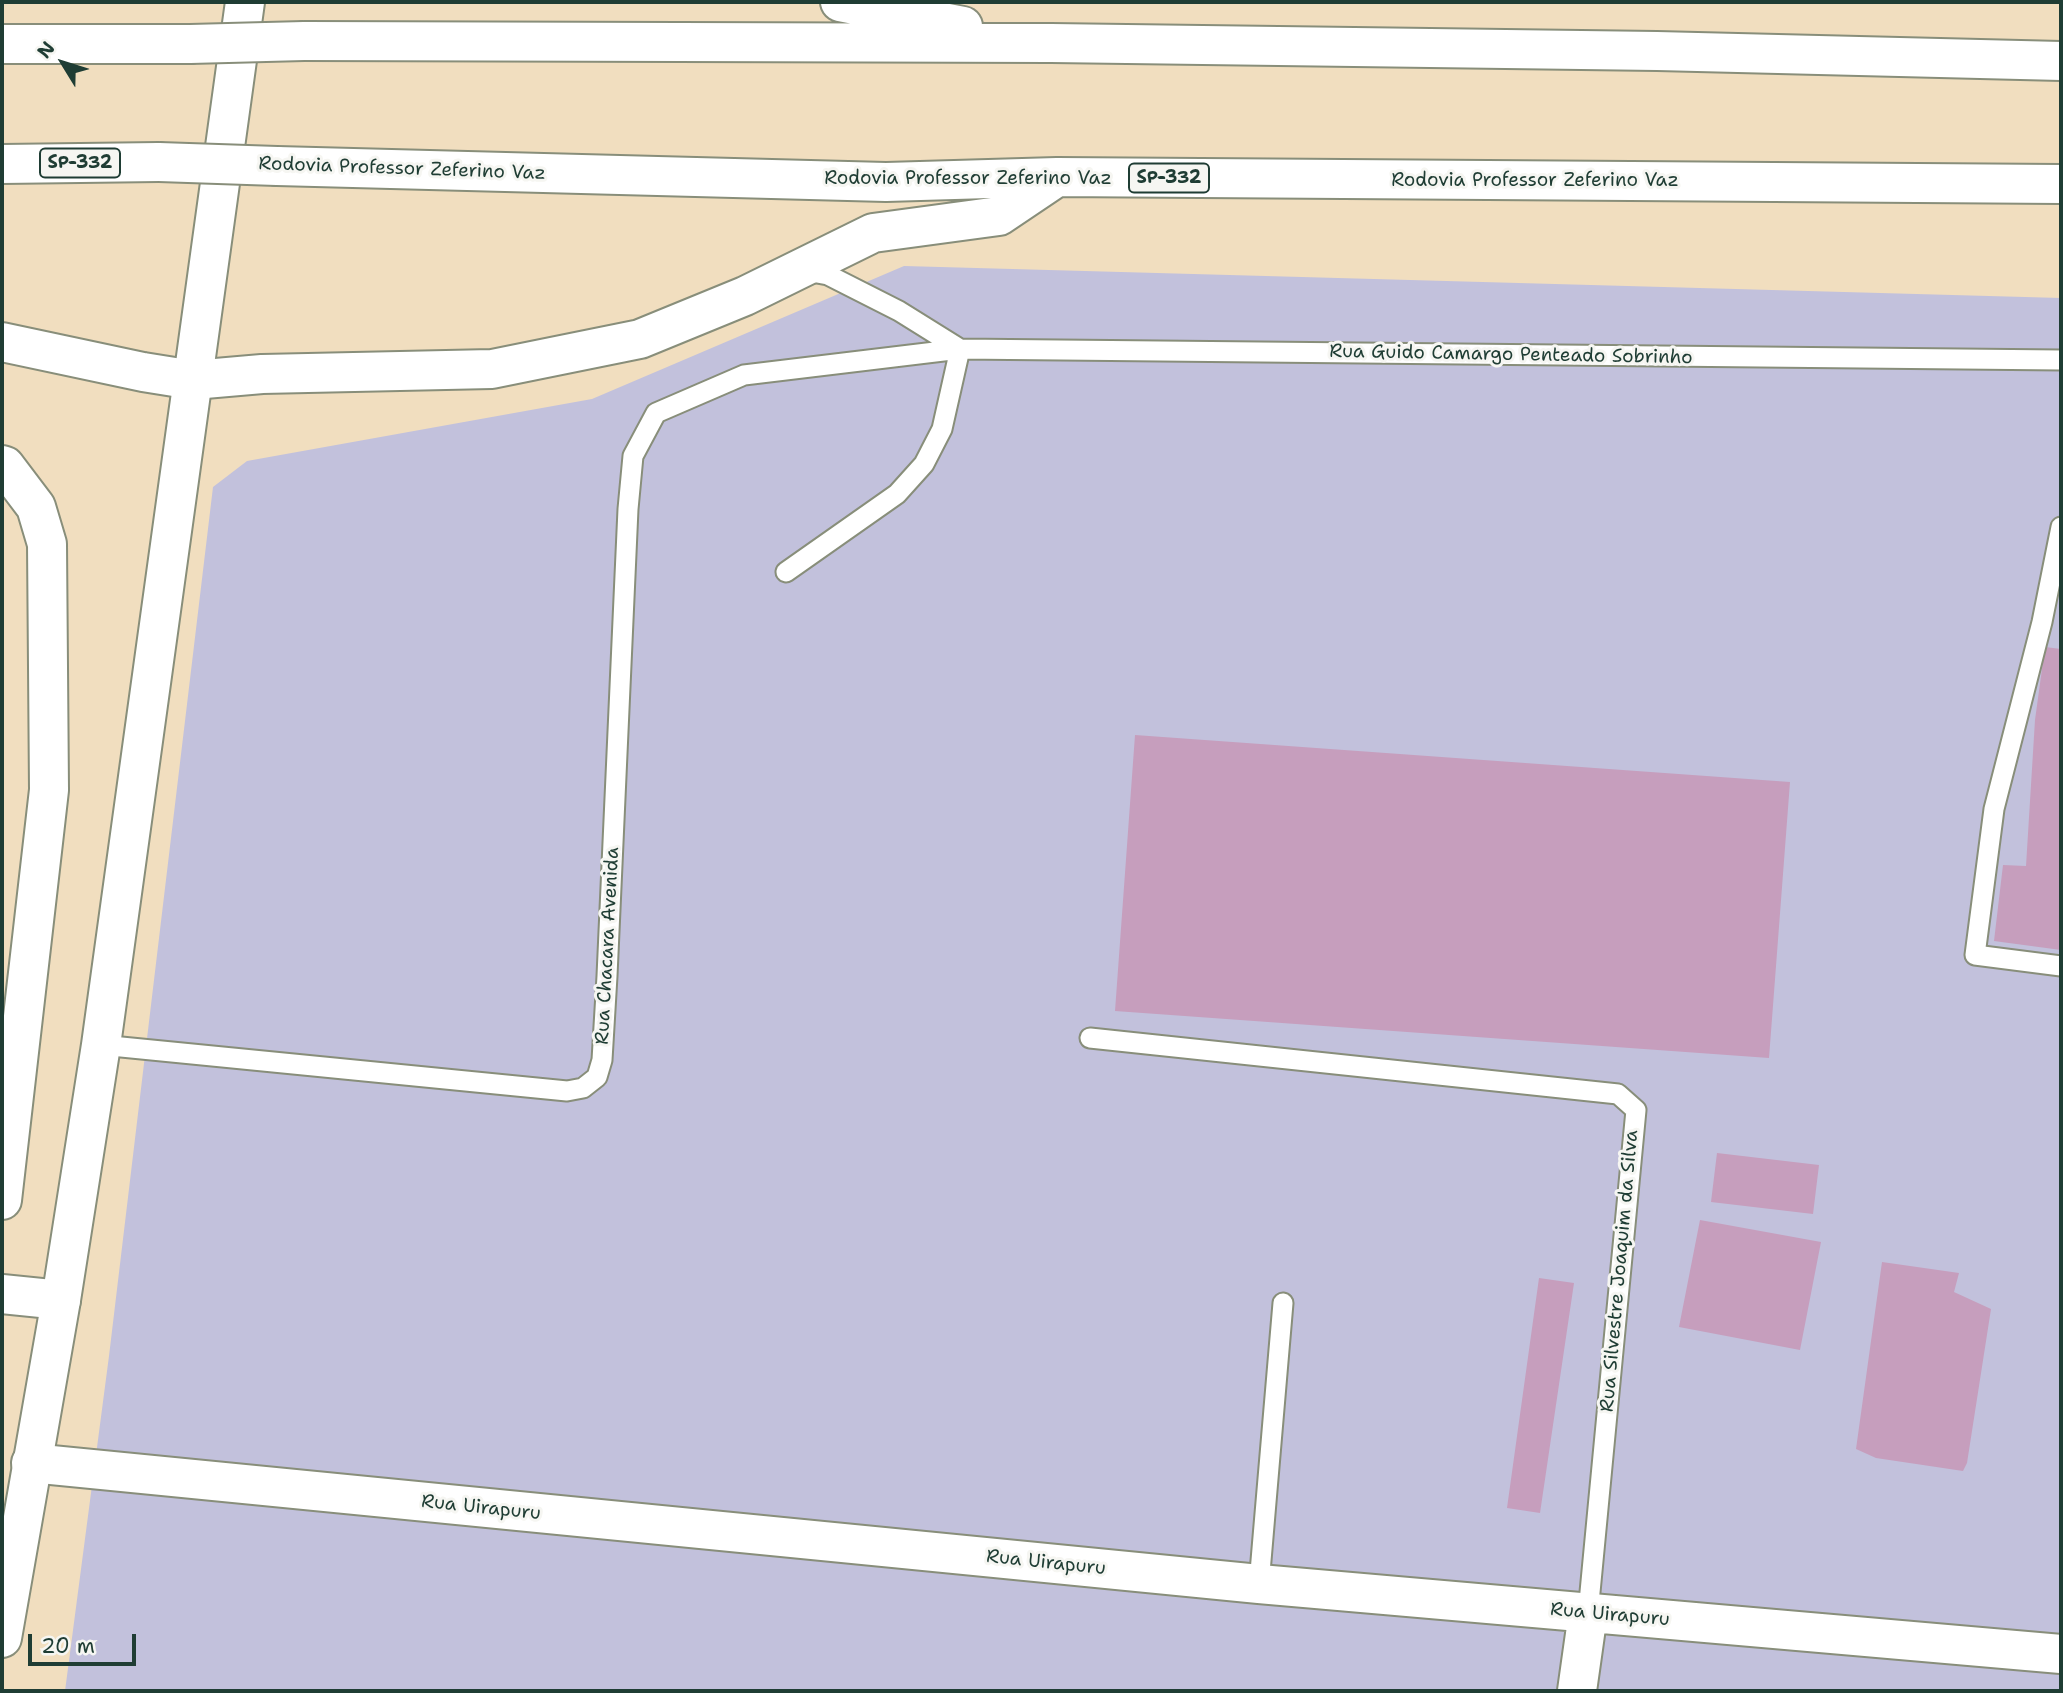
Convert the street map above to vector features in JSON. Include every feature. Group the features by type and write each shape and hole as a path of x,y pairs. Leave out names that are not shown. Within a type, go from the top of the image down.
{"main road":[{"path":"2,1638 61,1300 101,1045 245,2"},
{"path":"840,2 1051,43"},
{"path":"2,44 304,41 1051,43 1657,51 2061,61"},
{"name":"Rodovia Professor Zeferino Vaz","path":"2,163 159,162 886,181 1057,177 2061,184"},
{"path":"2,342 193,380 262,374 492,369 640,339 802,270 873,233 999,216 1057,177"},
{"path":"2,465 36,506 47,544 49,790 2,1200"},
{"path":"2,1294 61,1300"},
{"name":"Rua Uirapuru","path":"31,1464 1259,1584 2061,1654"},
{"name":"Rua Silvestre Joaquim da Silva","path":"1577,1691 1588,1613"}],"lane":[{"path":"786,572 897,494 924,464 942,429 960,349 898,311 828,275 802,270"},
{"name":"Rua Guido Camargo Penteado Sobrinho","path":"744,375 960,349 2061,360"},
{"name":"Rua Chacara Avenida","path":"101,1045 567,1091 583,1088 597,1077 602,1060 606,1000 628,509 633,456 656,413 744,375"},
{"path":"2061,527 2042,622 1994,809 1975,955 2061,966"},
{"name":"Rua Silvestre Joaquim da Silva","path":"1090,1038 1618,1094 1636,1110 1588,1613"},
{"path":"1259,1584 1283,1303"}],"shaded area":[{"path":"904,266 2061,298 2061,1691 65,1691 109,1356 213,487 247,461 592,399"}],"building":[{"path":"2045,647 2061,649 2061,950 1994,941 2003,865 2026,866 2035,720"},
{"path":"1135,735 1790,782 1769,1058 1115,1011"},
{"path":"1717,1153 1819,1165 1813,1214 1711,1202"},
{"path":"1700,1220 1821,1242 1800,1350 1679,1327"},
{"path":"1882,1262 1959,1273 1954,1292 1991,1309 1967,1463 1963,1471 1876,1458 1856,1449"},
{"path":"1539,1278 1574,1283 1540,1513 1507,1508"}]}
